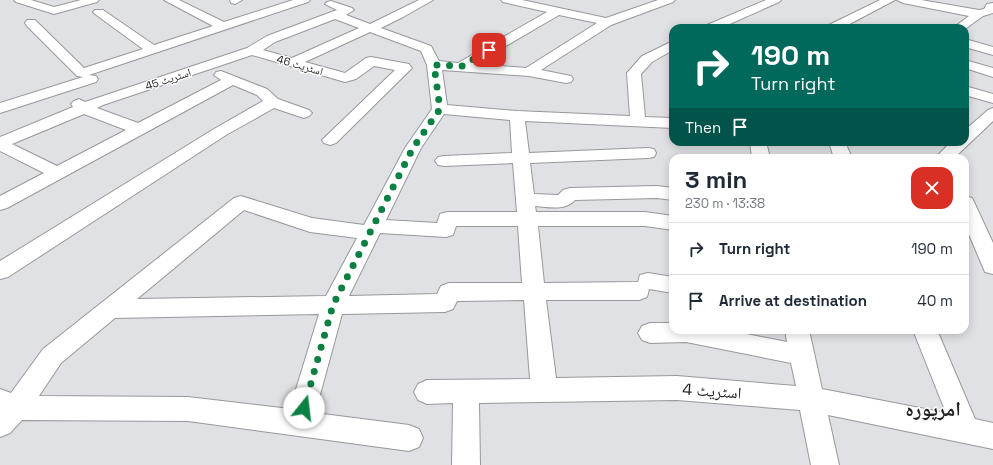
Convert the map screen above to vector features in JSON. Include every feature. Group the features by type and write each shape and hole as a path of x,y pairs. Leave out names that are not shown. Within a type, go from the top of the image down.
{"street":[{"path":"20,0 54,11 93,0"},
{"path":"170,0 224,27"},
{"path":"82,73 304,0"},
{"path":"300,423 333,305 413,148 440,109 434,65 426,49 372,28 335,6 311,0"},
{"path":"292,63 372,28 427,0"},
{"path":"507,0 607,22"},
{"path":"529,72 607,22 669,0"},
{"path":"721,24 776,0"},
{"path":"841,24 889,0"},
{"path":"903,0 979,14"},
{"name":"اسٹریٹ 45","path":"2,140 83,108 252,52 271,39 335,6"},
{"path":"965,24 979,14 989,10 991,6 993,6"},
{"path":"462,66 557,11"},
{"path":"100,12 153,50"},
{"path":"0,91 5,107 91,79 82,73 31,23"},
{"path":"969,44 993,51"},
{"path":"638,121 634,73 647,59 669,47"},
{"name":"اسٹریٹ 46","path":"252,52 348,78 371,61 402,66 405,68 330,140"},
{"path":"434,65 529,72 566,80"},
{"path":"969,65 993,73"},
{"path":"204,67 262,92 273,102 304,113"},
{"path":"0,204 233,79"},
{"path":"64,88 83,108 139,129"},
{"path":"969,91 993,99"},
{"path":"0,271 220,132 273,102"},
{"path":"440,109 517,116 669,123"},
{"path":"969,135 993,113"},
{"path":"517,116 544,391"},
{"path":"2,140 57,173"},
{"path":"948,154 958,146"},
{"path":"444,161 648,153"},
{"path":"5,411 52,356 241,202 310,225 372,230 446,230 447,219 526,210 563,201 570,194 657,192 669,194"},
{"path":"526,210 645,219 669,222"},
{"path":"969,210 978,227 993,266"},
{"path":"110,309 445,303 449,292 534,291 669,285"},
{"path":"650,333 669,332"},
{"path":"696,334 802,355"},
{"path":"798,334 825,465"},
{"path":"926,334 966,430"},
{"name":"اسٹریٹ 4","path":"427,392 677,388 811,399 993,436"},
{"path":"466,392 466,465"},
{"path":"5,411 188,409 408,438"}],"district":[{"name":"امرپورہ","path":"933,409"}],"route":[{"path":"304,408 333,305 413,148 440,109 434,65 462,66 489,50"}]}
